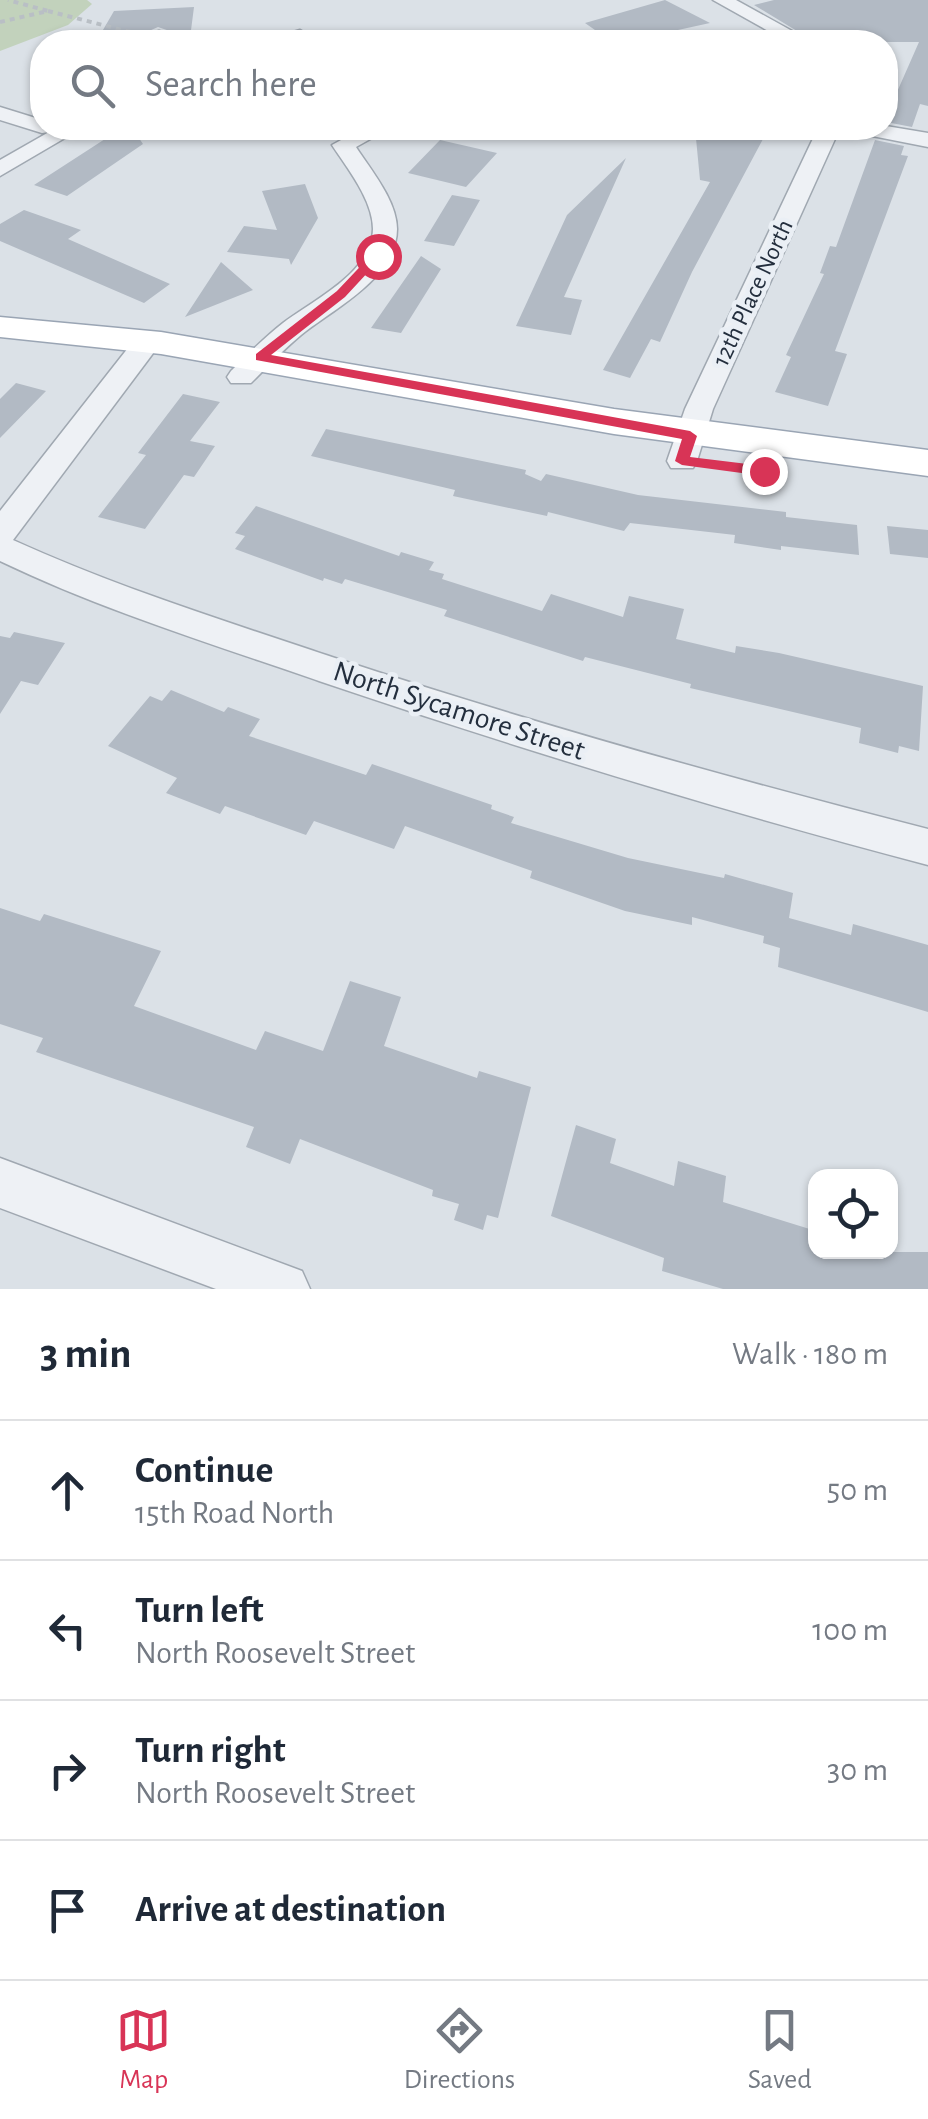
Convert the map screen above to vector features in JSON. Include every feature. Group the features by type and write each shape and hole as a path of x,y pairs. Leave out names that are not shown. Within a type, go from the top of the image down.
{"main road":[{"path":"0,327 251,367 928,489"},
{"path":"0,355 140,352"},
{"path":"686,448 928,463"}],"street":[{"path":"722,0 779,30"},
{"path":"1,112 30,121"},
{"path":"898,135 928,140"},
{"path":"0,169 40,140"},
{"path":"251,367 341,294 378,256 385,228 366,180 336,140"},
{"name":"12th Place North","path":"686,448 699,408 823,140"},
{"path":"0,534 140,352"},
{"name":"North Sycamore Street","path":"0,547 90,587 468,716 821,820 928,847"},
{"path":"0,1183 284,1289"}],"path":[{"path":"8,0 112,30"},
{"path":"0,22 48,12"}],"green space":[{"path":"0,0 87,0 92,4 68,25 55,30 30,30 30,40 0,51"}],"building":[{"path":"665,0 710,23 678,30 595,30 585,23"},
{"path":"774,0 928,0 928,106 920,104 912,127 898,124 898,90 919,42 898,42 898,30 795,30 754,5"},
{"path":"194,7 191,30 158,27 103,30 114,11"},
{"path":"103,140 140,140 143,144 67,196 34,185"},
{"path":"440,140 497,153 466,187 408,173"},
{"path":"696,140 762,140 692,272 660,342 651,339 630,378 603,370 710,182 700,180"},
{"path":"875,140 904,146 901,155 908,156 835,351 847,354 828,406 775,392 791,357 786,355 824,274 820,273 830,246 836,247"},
{"path":"626,158 564,297 582,300 571,335 516,326 567,215"},
{"path":"305,184 318,218 291,265 289,259 227,252 244,226 277,230 262,191"},
{"path":"452,195 480,200 454,246 424,241"},
{"path":"24,210 81,230 68,239 170,284 144,303 0,241 0,224"},
{"path":"421,256 441,269 401,333 371,328"},
{"path":"221,262 253,290 185,317"},
{"path":"16,383 46,391 0,438 0,399"},
{"path":"183,394 220,402 190,441 215,446 194,477 184,475 145,529 98,517 146,455 138,453"},
{"path":"326,429 526,470 525,474 541,481 546,474 638,495 786,512 786,517 857,525 859,555 781,546 781,550 734,543 735,535 630,523 624,531 548,512 547,516 453,496 455,490 311,456"},
{"path":"256,506 399,556 401,552 434,562 429,570 444,574 442,579 542,611 551,594 623,617 629,596 684,609 676,639 735,653 736,646 779,653 923,686 919,751 899,746 898,753 859,743 861,728 690,688 691,684 585,657 583,661 444,616 447,610 345,579 342,584 324,578 323,581 235,549 245,536 235,533"},
{"path":"887,526 928,530 928,558 890,554"},
{"path":"14,632 65,643 38,685 21,681 0,714 0,636 10,638"},
{"path":"171,690 224,712 228,707 260,719 249,736 366,775 372,764 492,805 491,809 514,817 511,823 628,858 724,878 725,874 793,893 789,918 851,935 853,924 928,945 928,1012 778,967 780,948 763,943 764,936 692,917 692,925 625,911 530,878 532,871 405,826 394,849 314,821 306,835 225,806 220,814 166,793 177,778 108,746 150,696 162,701"},
{"path":"0,908 40,921 44,914 161,951 134,1006 256,1050 265,1031 323,1051 350,981 401,997 384,1046 477,1078 479,1071 531,1087 498,1218 487,1215 483,1230 454,1220 459,1204 432,1196 433,1190 300,1139 290,1164 246,1147 254,1127 36,1052 43,1038 0,1024"},
{"path":"576,1125 616,1139 610,1163 674,1186 678,1161 726,1176 723,1202 808,1229 808,1259 898,1259 898,1252 928,1252 928,1289 723,1289 662,1271 664,1258 551,1216"}],"route":[{"path":"378,256 341,294 261,357 690,436 682,461 764,471"}]}
